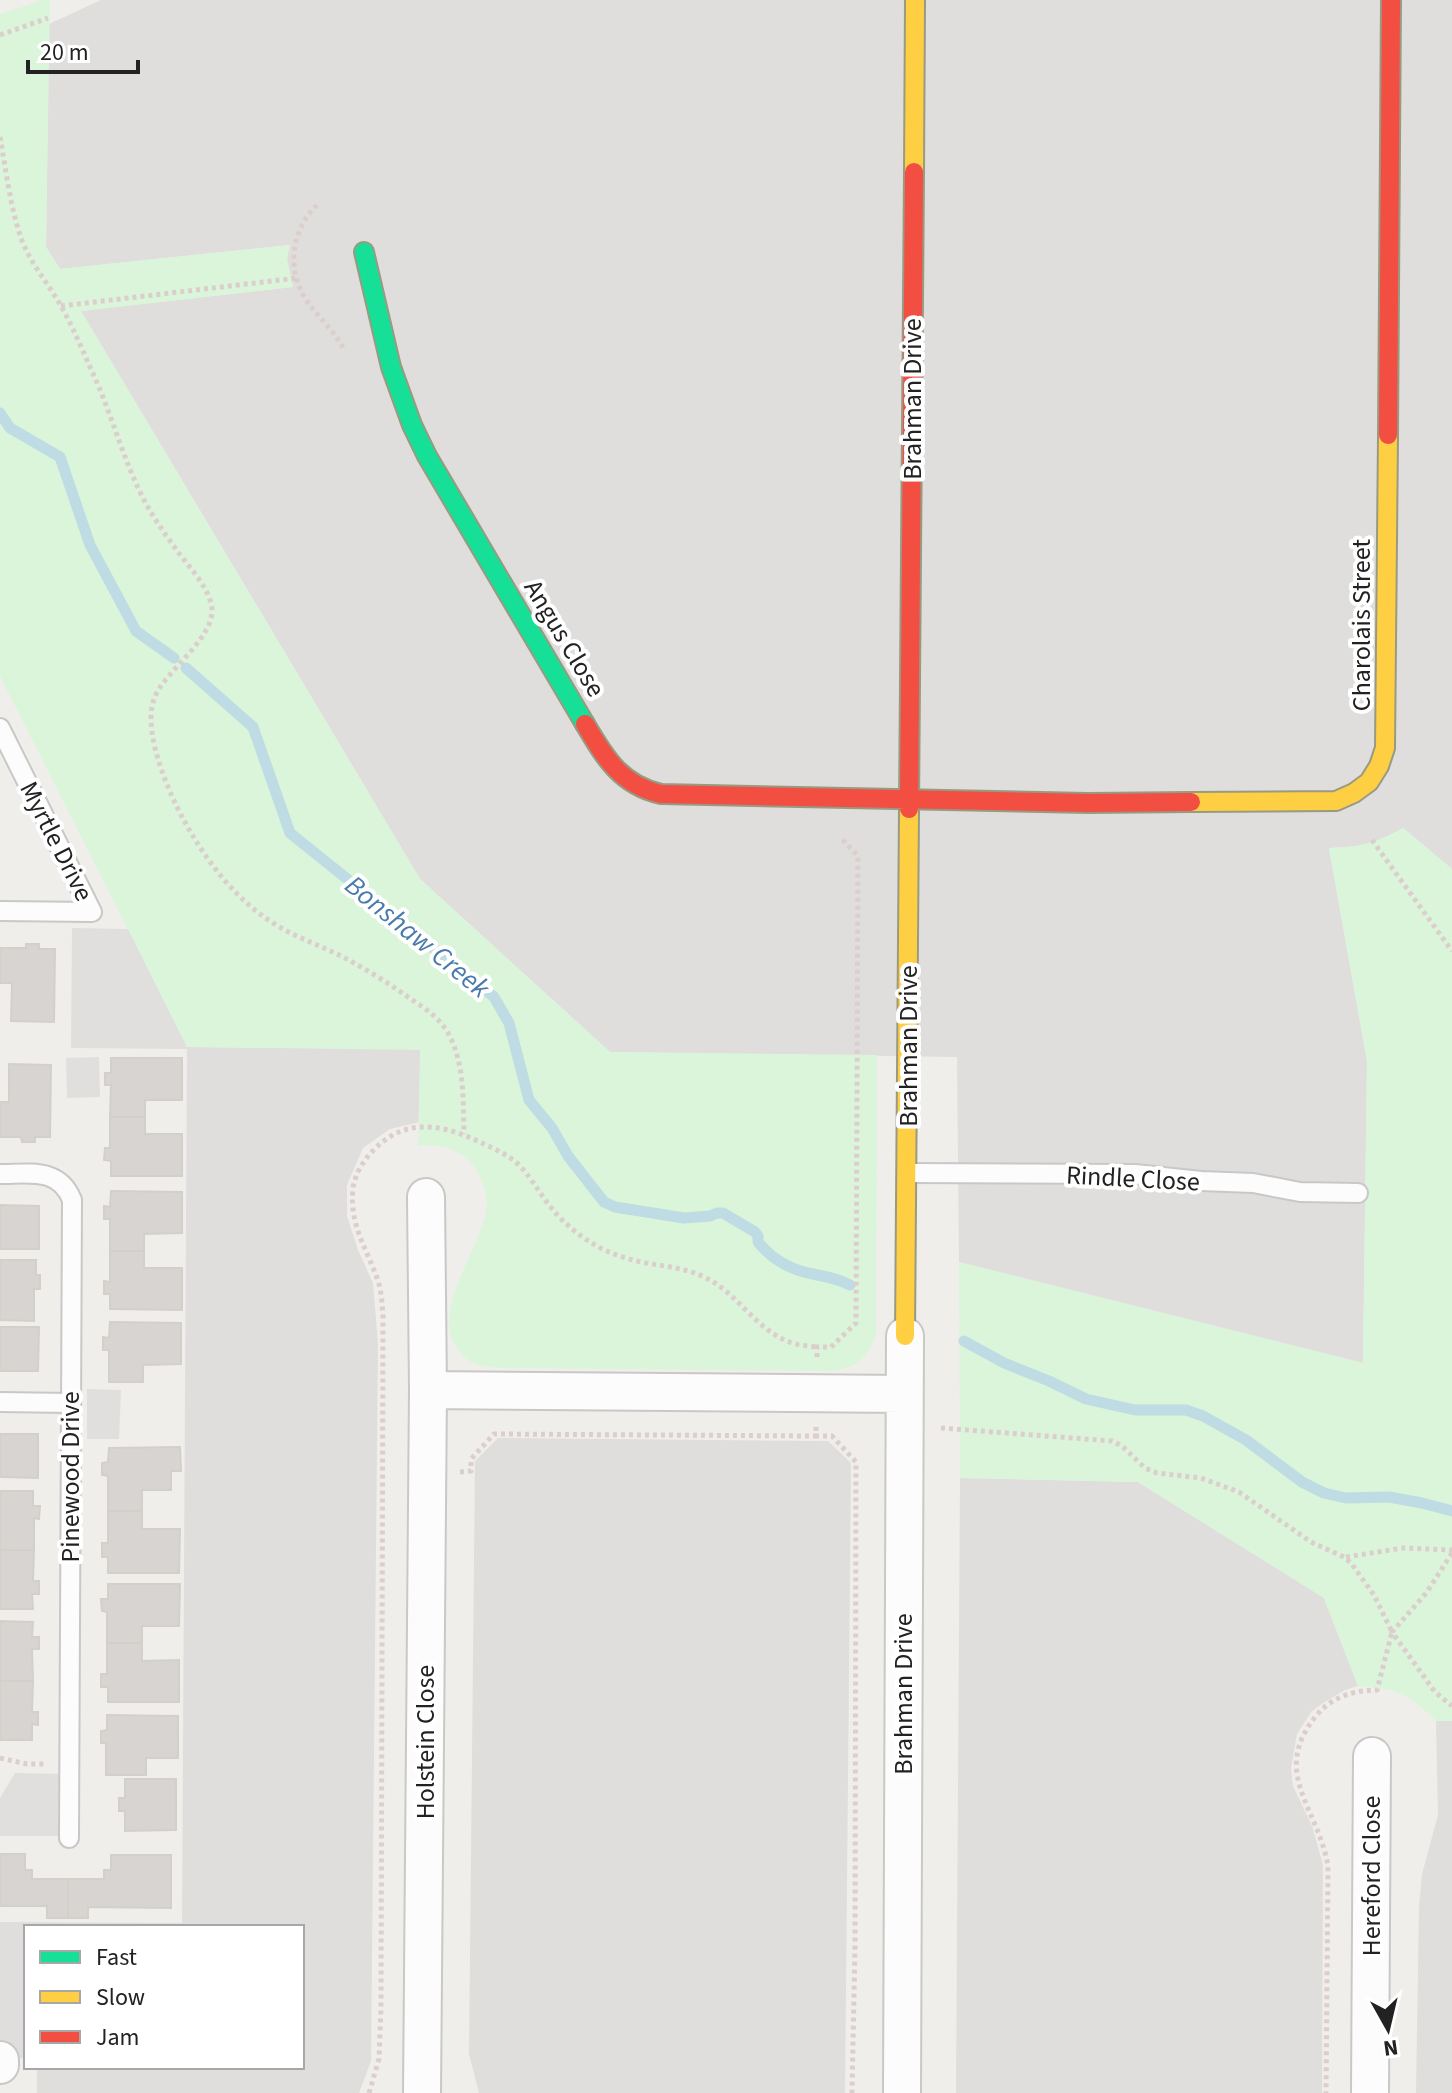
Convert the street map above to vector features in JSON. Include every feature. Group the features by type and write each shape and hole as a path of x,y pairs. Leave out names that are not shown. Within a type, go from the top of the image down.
{"street":[{"name":"Brahman Drive","path":"902,2093 915,0"},
{"name":"Charolais Street","path":"910,799 1327,803 1344,799 1370,781 1376,773 1384,757 1386,722 1391,0"},
{"name":"Angus Close","path":"364,252 391,367 427,456 602,753 623,778 643,790 663,795 910,799"},
{"name":"Holstein Close","path":"422,2093 428,1390 426,1197"},
{"path":"428,1390 818,1395 904,1410"},
{"name":"Hereford Close","path":"1370,2093 1372,1756"}],"lane":[{"name":"Myrtle Drive","path":"0,728 92,912 0,911"},
{"name":"Rindle Close","path":"907,1173 1135,1174 1253,1183 1300,1192 1358,1193"},
{"name":"Pinewood Drive","path":"0,1174 50,1176 64,1186 72,1200 69,1838"},
{"path":"0,1402 71,1403"}],"path":[{"path":"0,35 48,18"},
{"path":"0,137 15,220 31,260 61,306 96,381 140,494 210,599 212,610 201,637 163,682 152,707 153,740 173,797 193,838 254,910 285,930 385,981 438,1020 453,1044 460,1069 464,1134"},
{"path":"61,306 297,278"},
{"path":"1372,840 1452,951"},
{"path":"369,2093 379,2059 381,2009 383,1317 379,1286 357,1232 352,1206 355,1181 370,1154 395,1133 416,1127 451,1129 464,1134 512,1159 553,1210 591,1243 633,1260 679,1267 706,1278 722,1288 766,1328 787,1341 817,1347"},
{"path":"856,1269 856,1321"},
{"path":"816,1436 818,1395"},
{"path":"904,1410 1112,1441 1122,1446 1145,1468 1157,1473 1201,1478 1239,1492 1311,1542 1344,1557 1363,1578 1392,1632 1435,1692 1452,1706"},
{"path":"382,1469 471,1471 471,1459 494,1434 832,1436 856,1462 852,2093"},
{"path":"1326,2093 1328,1866 1325,1847 1298,1783 1299,1744 1324,1707 1355,1691 1377,1690 1392,1632 1427,1592 1452,1551 1403,1548 1344,1557"},
{"path":"0,1758 32,1764 69,1764"}],"shaded area":[{"path":"101,0 1452,0 1452,869 1403,828 1364,846 1329,848 1367,1061 1363,1363 959,1262 957,1057 610,1052 420,879 81,311 292,287 287,259 289,245 60,269 46,247 49,24"},
{"path":"72,928 128,929 188,1049 71,1048"},
{"path":"187,1047 420,1049 420,1122 390,1129 363,1148 347,1185 347,1216 373,1283 378,1343 371,2061 359,2093 37,2093 37,2069 304,2069 304,1925 24,1925 24,2058 0,2058 0,1922 182,1923"},
{"path":"99,1057 100,1097 67,1098 66,1058"},
{"path":"87,1389 121,1390 119,1439 87,1439"},
{"path":"498,1438 828,1441 851,1463 845,2093 479,2093 469,2054 475,1461"},
{"path":"960,1478 1138,1482 1324,1598 1358,1686 1345,1690 1311,1712 1297,1734 1291,1768 1293,1786 1312,1826 1323,1865 1322,2093 956,2093"},
{"path":"1436,1721 1452,1721 1452,2093 1416,2093 1419,1907 1422,1874 1438,1815"},
{"path":"15,1773 69,1774 69,1836 0,1836 0,1798"}],"green space":[{"path":"50,0 46,247 60,269 290,245 287,259 293,287 81,311 420,879 610,1052 877,1055 876,1333 870,1348 854,1364 831,1371 501,1368 472,1362 458,1350 451,1334 449,1317 459,1281 482,1227 486,1193 468,1159 441,1147 418,1146 420,1050 187,1047 0,676 0,14"},
{"path":"1403,828 1452,869 1452,1721 1436,1721 1418,1704 1401,1694 1358,1686 1324,1598 1138,1482 960,1478 959,1262 1363,1363 1367,1061 1329,848 1368,843"}],"building":[{"path":"26,944 39,944 39,949 55,949 54,1022 11,1021 12,983 0,983 0,948 26,948"},
{"path":"111,1058 182,1058 182,1100 145,1100 145,1117 110,1117 111,1085 105,1085 105,1073 111,1073"},
{"path":"9,1064 51,1065 50,1137 35,1137 35,1142 22,1142 21,1137 0,1137 0,1102 9,1102"},
{"path":"110,1117 145,1117 145,1134 182,1134 182,1176 111,1176 111,1161 104,1160 105,1148 110,1148"},
{"path":"111,1191 182,1192 182,1233 144,1234 144,1251 110,1251 110,1219 104,1219 104,1206 110,1207"},
{"path":"0,1205 39,1206 39,1249 0,1249"},
{"path":"110,1251 144,1251 144,1268 182,1268 182,1310 110,1309 110,1294 104,1294 104,1281 110,1282"},
{"path":"0,1260 36,1260 40,1289 34,1289 34,1321 0,1320"},
{"path":"110,1322 181,1323 181,1364 143,1365 143,1382 109,1382 109,1350 103,1350 103,1337 109,1338"},
{"path":"0,1327 39,1327 38,1371 0,1371"},
{"path":"0,1434 38,1434 38,1478 0,1477"},
{"path":"180,1447 181,1471 171,1471 171,1490 142,1490 142,1511 108,1511 108,1476 102,1475 102,1463 108,1462 109,1448"},
{"path":"0,1491 33,1491 33,1506 40,1506 39,1519 34,1518 34,1550 0,1550"},
{"path":"108,1511 142,1511 142,1529 180,1529 179,1573 108,1573 108,1557 102,1557 102,1543 108,1543"},
{"path":"0,1550 34,1550 33,1581 39,1581 39,1594 32,1594 33,1609 0,1609"},
{"path":"108,1584 180,1584 179,1626 142,1626 142,1643 107,1643 107,1612 102,1611 101,1599 108,1599"},
{"path":"0,1621 33,1622 32,1637 39,1637 39,1649 32,1649 33,1681 0,1681"},
{"path":"107,1643 142,1643 142,1661 179,1660 179,1702 108,1702 108,1687 101,1687 101,1674 107,1674"},
{"path":"0,1681 33,1681 32,1712 38,1712 38,1725 32,1724 32,1740 0,1740"},
{"path":"107,1715 178,1716 178,1758 146,1758 146,1775 106,1775 106,1743 101,1743 101,1731 107,1730"},
{"path":"125,1779 176,1779 176,1830 125,1831 125,1811 119,1811 119,1798 125,1798"},
{"path":"0,1854 25,1854 25,1870 32,1870 32,1879 68,1879 68,1918 47,1918 47,1906 0,1906"},
{"path":"111,1855 171,1855 171,1908 88,1907 88,1918 68,1918 68,1879 104,1879 104,1870 111,1870"}],"waterway":[{"name":"Bonshaw Creek","path":"0,413 10,428 60,457 90,545 136,631 174,658"},
{"name":"Bonshaw Creek","path":"186,668 253,727 290,833 494,997 509,1023 529,1100 604,1202 615,1207 684,1218 723,1213 755,1232 758,1242 782,1263 850,1285"},
{"name":"Bonshaw Creek","path":"964,1341 1004,1363 1086,1399 1135,1410 1186,1410 1203,1416 1246,1440 1302,1482 1324,1493 1346,1498 1389,1497 1452,1511"}],"traffic: fast":[{"path":"364,252 391,367 412,425 427,456 585,724"}],"traffic: slow":[{"path":"914,172 915,0"},
{"path":"1191,802 1336,801 1369,782 1379,766 1385,748 1388,435"},
{"path":"905,1336 909,809"}],"traffic: jam":[{"path":"1388,435 1391,0"},
{"path":"909,809 914,172"},
{"path":"585,724 607,759 625,777 661,794 1088,803 1191,802"}]}
